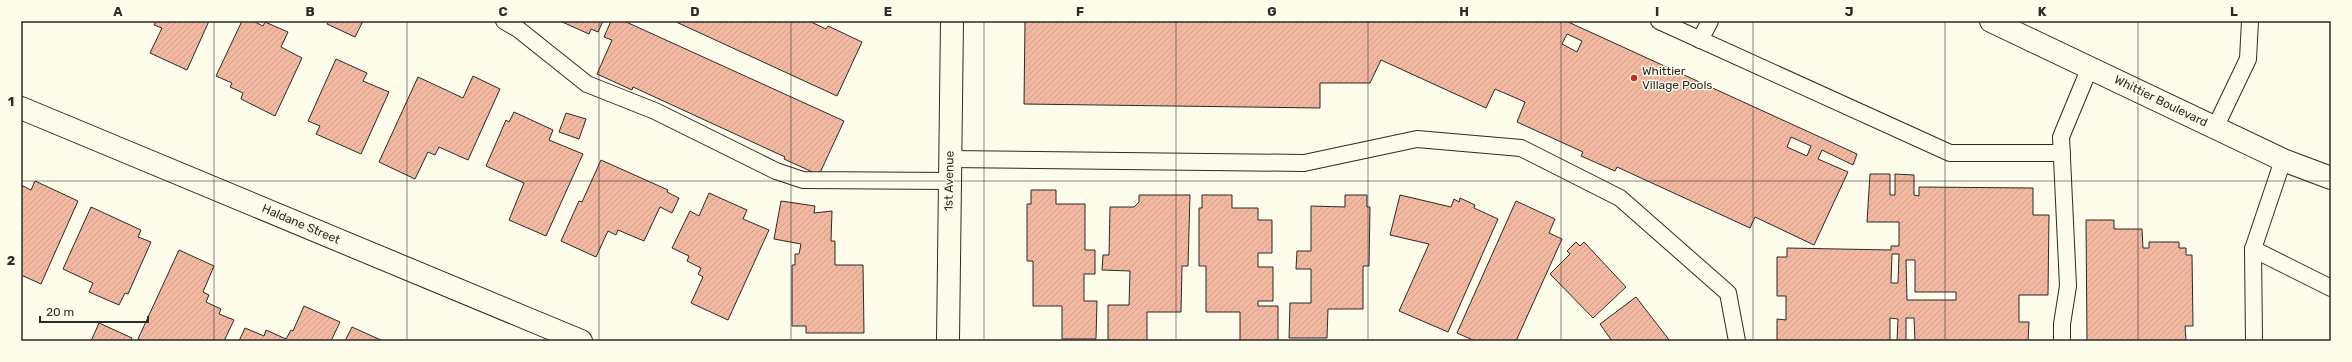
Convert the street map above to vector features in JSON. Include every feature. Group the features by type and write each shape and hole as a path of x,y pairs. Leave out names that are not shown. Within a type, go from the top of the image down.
{"main road":[{"name":"1st Avenue","path":"948,341 949,159 952,21"},
{"name":"Whittier Boulevard","path":"1991,21 2090,66 2283,160 2331,178"},
{"name":"Haldane Street","path":"21,108 581,341"}],"lane":[{"path":"504,21 529,38 587,84 655,111 776,171 803,180 949,181"},
{"path":"1659,21 1950,153 2062,153"},
{"path":"1700,40 1710,21"},
{"path":"2215,128 2248,59 2250,21"},
{"path":"2062,341 2062,324 2068,286 2061,136 2090,66"},
{"path":"949,159 1304,163 1417,139 1521,148 1620,198 1728,293 1737,341"},
{"path":"2254,341 2253,249 2283,160"},
{"path":"2253,249 2331,288"}],"building":[{"path":"156,21 209,21 187,70 150,53 162,28 154,25"},
{"path":"242,21 253,21 263,26 265,22 288,32 281,47 302,58 275,116 241,99 243,93 230,87 232,83 216,76"},
{"path":"329,21 363,21 355,37 327,24"},
{"path":"560,21 603,21 598,32 591,29 589,34"},
{"path":"611,21 624,21 844,121 819,175 784,159 785,157 633,87 632,90 597,74 612,40 604,37"},
{"path":"674,21 809,21 826,29 828,26 862,42 837,96"},
{"path":"1025,21 1566,21 1857,154 1853,165 1822,150 1818,159 1848,172 1814,245 1755,217 1750,228 1617,167 1615,171 1581,156 1583,152 1517,122 1525,102 1495,89 1486,108 1381,60 1370,83 1320,83 1320,108 1024,104","holes":["1567,34 1582,41 1577,52 1562,44","1791,137 1811,146 1807,156 1787,147"]},
{"path":"336,59 367,73 363,81 389,92 361,154 316,134 320,126 308,121"},
{"path":"473,76 500,89 468,160 439,147 435,155 428,152 415,179 379,162 418,77 463,98"},
{"path":"514,112 553,130 549,140 583,154 546,236 509,220 524,183 486,166 506,120 509,122"},
{"path":"566,113 586,119 579,139 559,132"},
{"path":"601,160 668,190 667,192 679,198 672,213 660,207 644,241 618,230 616,235 608,231 596,257 561,241 579,201 582,202"},
{"path":"1870,174 1890,174 1890,195 1895,195 1895,174 1914,175 1914,195 1919,196 1919,187 2033,188 2033,215 2049,215 2048,295 2019,295 2019,322 2029,322 2028,341 1915,341 1914,318 1906,318 1906,341 1897,341 1898,319 1890,318 1890,341 1777,341 1777,319 1786,320 1786,296 1777,296 1777,257 1787,257 1787,248 1891,250 1891,246 1899,246 1899,222 1867,222","holes":["1892,254 1899,254 1898,283 1891,283","1906,260 1915,260 1915,292 1956,292 1956,300 1907,300"]},
{"path":"35,181 78,201 41,284 21,275 21,185 31,190"},
{"path":"1031,190 1056,190 1056,204 1085,204 1085,250 1095,250 1095,274 1084,274 1084,301 1097,301 1096,339 1062,339 1062,306 1033,306 1033,261 1027,261 1027,204 1031,204"},
{"path":"709,193 747,210 743,219 769,230 728,320 691,303 703,277 698,274 701,268 687,261 689,256 672,248 690,211 699,216"},
{"path":"1139,195 1190,195 1188,266 1182,266 1181,312 1147,312 1147,341 1108,340 1108,305 1129,305 1130,271 1102,270 1103,255 1109,255 1110,207 1134,207 1139,202"},
{"path":"1202,195 1232,195 1232,208 1258,208 1258,220 1272,220 1272,253 1258,253 1258,267 1273,267 1273,301 1258,301 1258,306 1278,306 1278,341 1240,341 1240,312 1206,312 1206,266 1199,266 1199,208 1202,208"},
{"path":"1345,195 1367,195 1367,207 1370,207 1369,266 1363,266 1363,309 1328,309 1327,338 1289,338 1290,303 1311,303 1311,269 1296,269 1297,251 1311,251 1311,206 1345,207"},
{"path":"1400,195 1451,207 1454,199 1459,202 1460,198 1475,205 1474,208 1498,219 1448,332 1399,311 1429,244 1390,235"},
{"path":"781,201 815,206 814,213 832,211 831,241 835,241 835,265 863,265 864,333 806,333 806,326 792,326 792,265 795,265 795,254 799,254 801,244 774,239"},
{"path":"1516,201 1555,219 1549,233 1562,239 1516,341 1475,341 1457,333"},
{"path":"91,207 141,230 138,237 151,242 128,294 125,293 119,305 89,292 93,283 63,269"},
{"path":"2086,220 2114,220 2114,229 2142,229 2143,248 2149,248 2149,242 2179,242 2179,248 2186,248 2186,255 2192,255 2193,326 2185,326 2186,341 2087,341"},
{"path":"1576,242 1580,246 1584,242 1626,287 1593,318 1550,274 1570,254 1567,251"},
{"path":"179,250 214,266 203,292 209,295 206,302 221,309 219,314 234,320 224,341 143,341 138,339"},
{"path":"1636,297 1670,341 1612,341 1600,324"},
{"path":"304,306 340,322 331,341 239,341 245,328 264,336 266,330 286,339 291,330 293,331"},
{"path":"99,323 132,338 131,341 91,341"},
{"path":"352,327 383,341 345,341"}],"place":[{"name":"Whittier Village Pools","path":"1634,78"}]}
